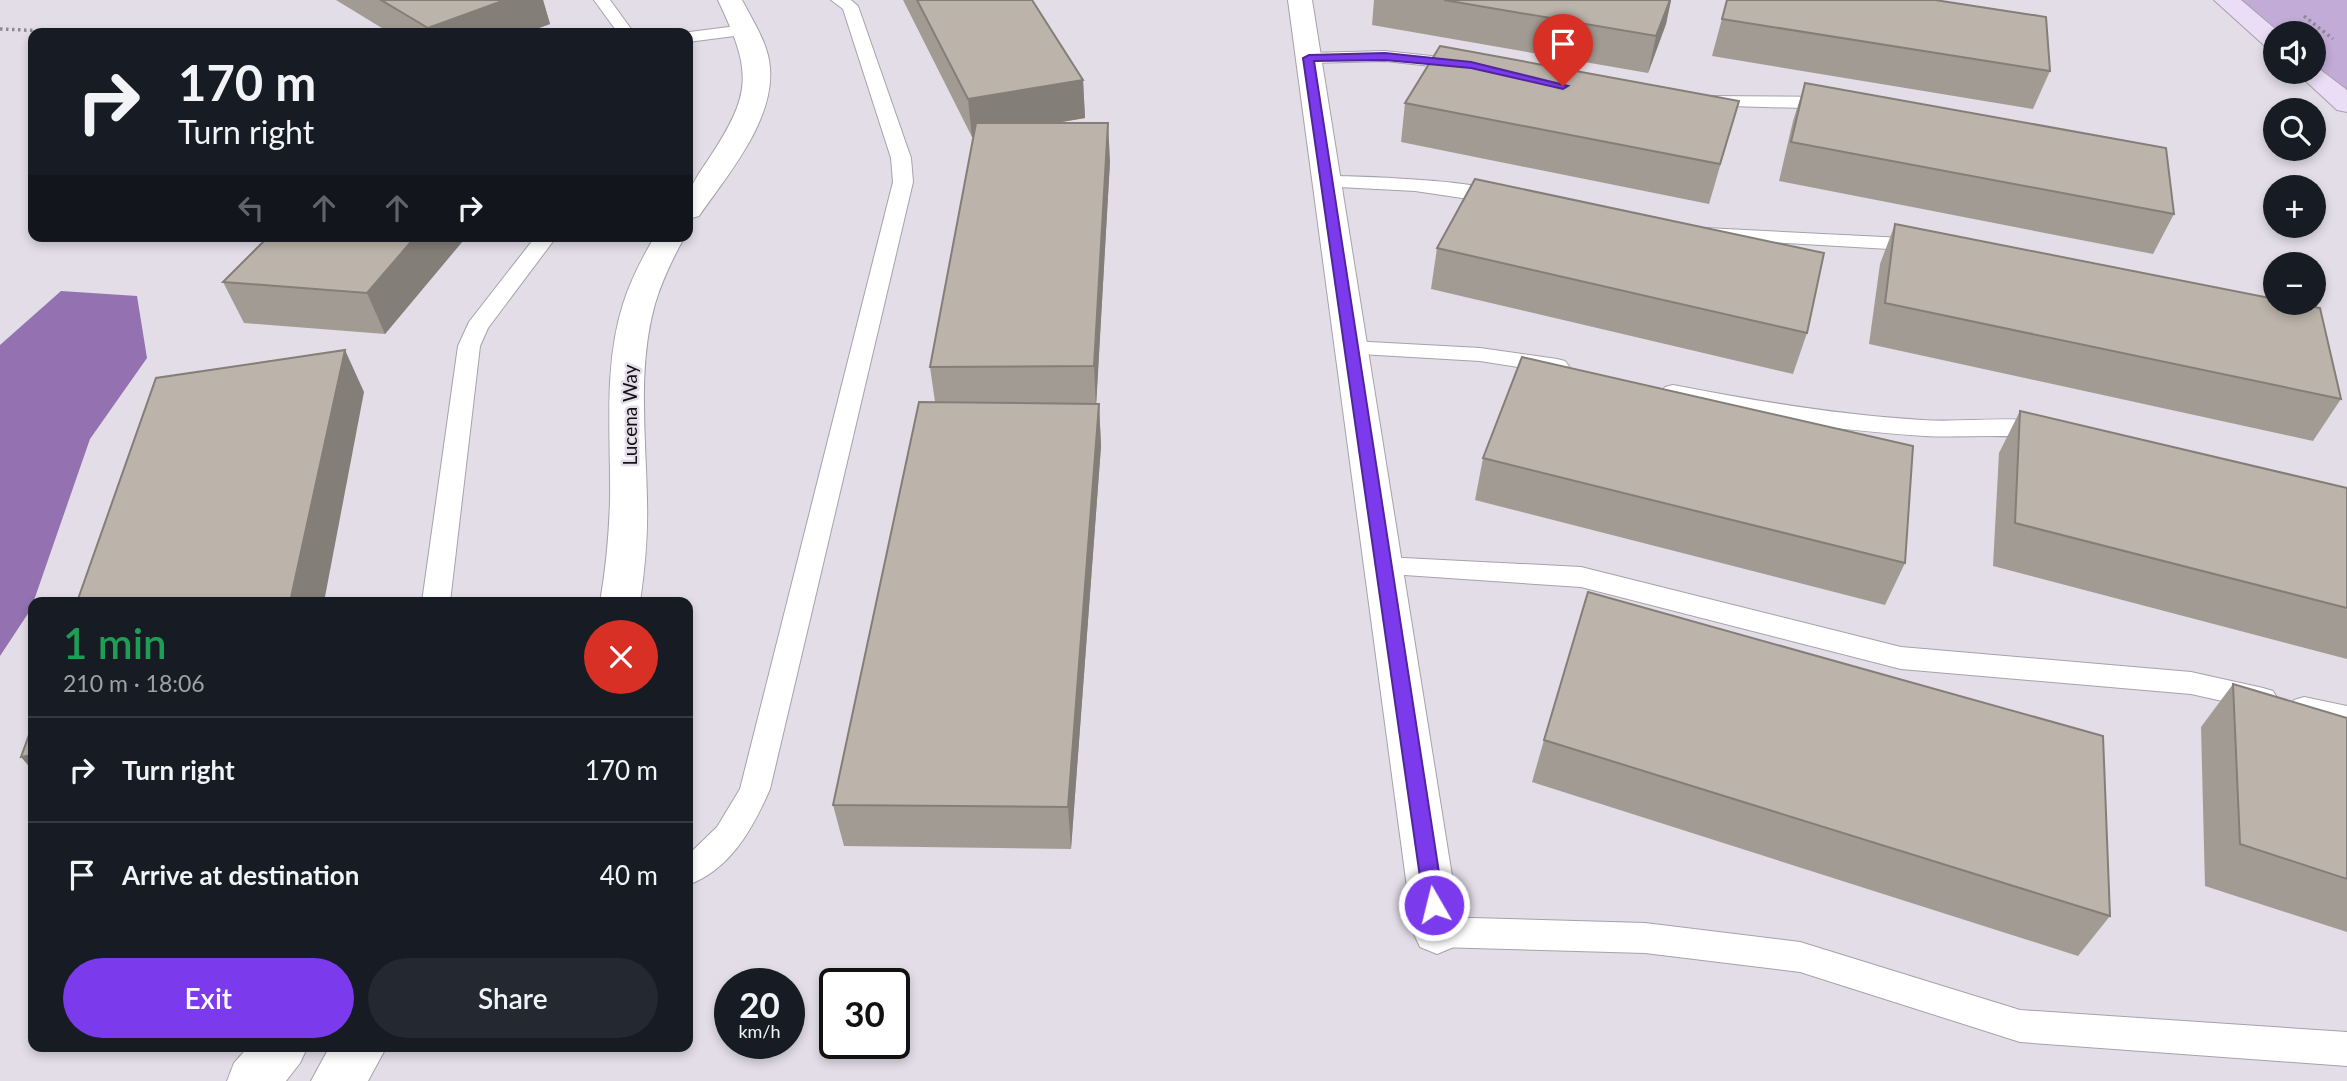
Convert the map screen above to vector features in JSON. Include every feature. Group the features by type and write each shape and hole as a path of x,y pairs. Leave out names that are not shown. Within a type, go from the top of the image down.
{"main road":[{"path":"2226,0 2263,32"},
{"path":"2323,84 2347,104"}],"street":[{"path":"693,202 736,137 750,106 756,83 757,63 730,0"},
{"path":"1300,0 1437,932"},
{"name":"Lucena Way","path":"621,597 628,541 628,363 633,319 642,290 667,242"},
{"path":"253,1081 277,1052"},
{"path":"337,1081 357,1052"}],"lane":[{"path":"602,0 624,28"},
{"path":"693,868 720,847 741,822 755,789 903,182 901,159 850,6 839,0"},
{"path":"693,36 744,30"},
{"path":"1309,58 1385,56 1484,68"},
{"path":"1681,99 1857,105"},
{"path":"1327,183 1377,182 1431,187 1524,202"},
{"path":"1689,232 1911,243 1938,247"},
{"path":"437,597 469,346 477,327 542,242"},
{"path":"1351,348 1528,359 1581,372"},
{"path":"1647,387 1803,417 1928,428 2022,427 2064,434"},
{"path":"1384,566 1581,577 1901,658 2191,683 2347,717"},
{"path":"1437,932 1645,938 1800,957 2020,1026 2189,1040 2347,1049"}],"path":[{"path":"2295,8 2337,42"},
{"path":"0,29 28,30"}],"shaded area":[{"path":"2226,0 2347,0 2347,104 2323,84 2326,84 2326,21 2263,21 2263,25"},
{"path":"61,291 137,296 147,358 90,439 35,597 28,597 28,614 0,656 0,345"}],"building":[{"path":"381,0 505,0 428,28"},
{"path":"917,0 1032,0 1083,80 968,99"},
{"path":"1444,0 1670,0 1656,36"},
{"path":"1727,0 1935,0 2046,17 2050,71 1722,19"},
{"path":"1440,46 1739,101 1720,164 1405,103"},
{"path":"1805,83 2166,148 2174,214 1791,142"},
{"path":"976,123 1108,123 1094,366 930,367"},
{"path":"1475,179 1824,253 1807,333 1437,248"},
{"path":"1895,224 2263,297 2263,315 2322,315 2341,399 1885,303"},
{"path":"263,242 411,242 367,293 223,282"},
{"path":"345,350 291,597 79,597 156,378"},
{"path":"1522,357 1913,446 1905,563 1483,458"},
{"path":"919,402 1099,404 1068,807 833,805"},
{"path":"2020,411 2347,488 2347,608 2015,523"},
{"path":"1588,592 2103,736 2110,916 1544,740"},
{"path":"2233,684 2347,718 2347,879 2240,844"},
{"path":"28,738 28,756 21,757"}],"route":[{"path":"1434,905 1309,58 1385,56 1471,65 1563,86"}]}
